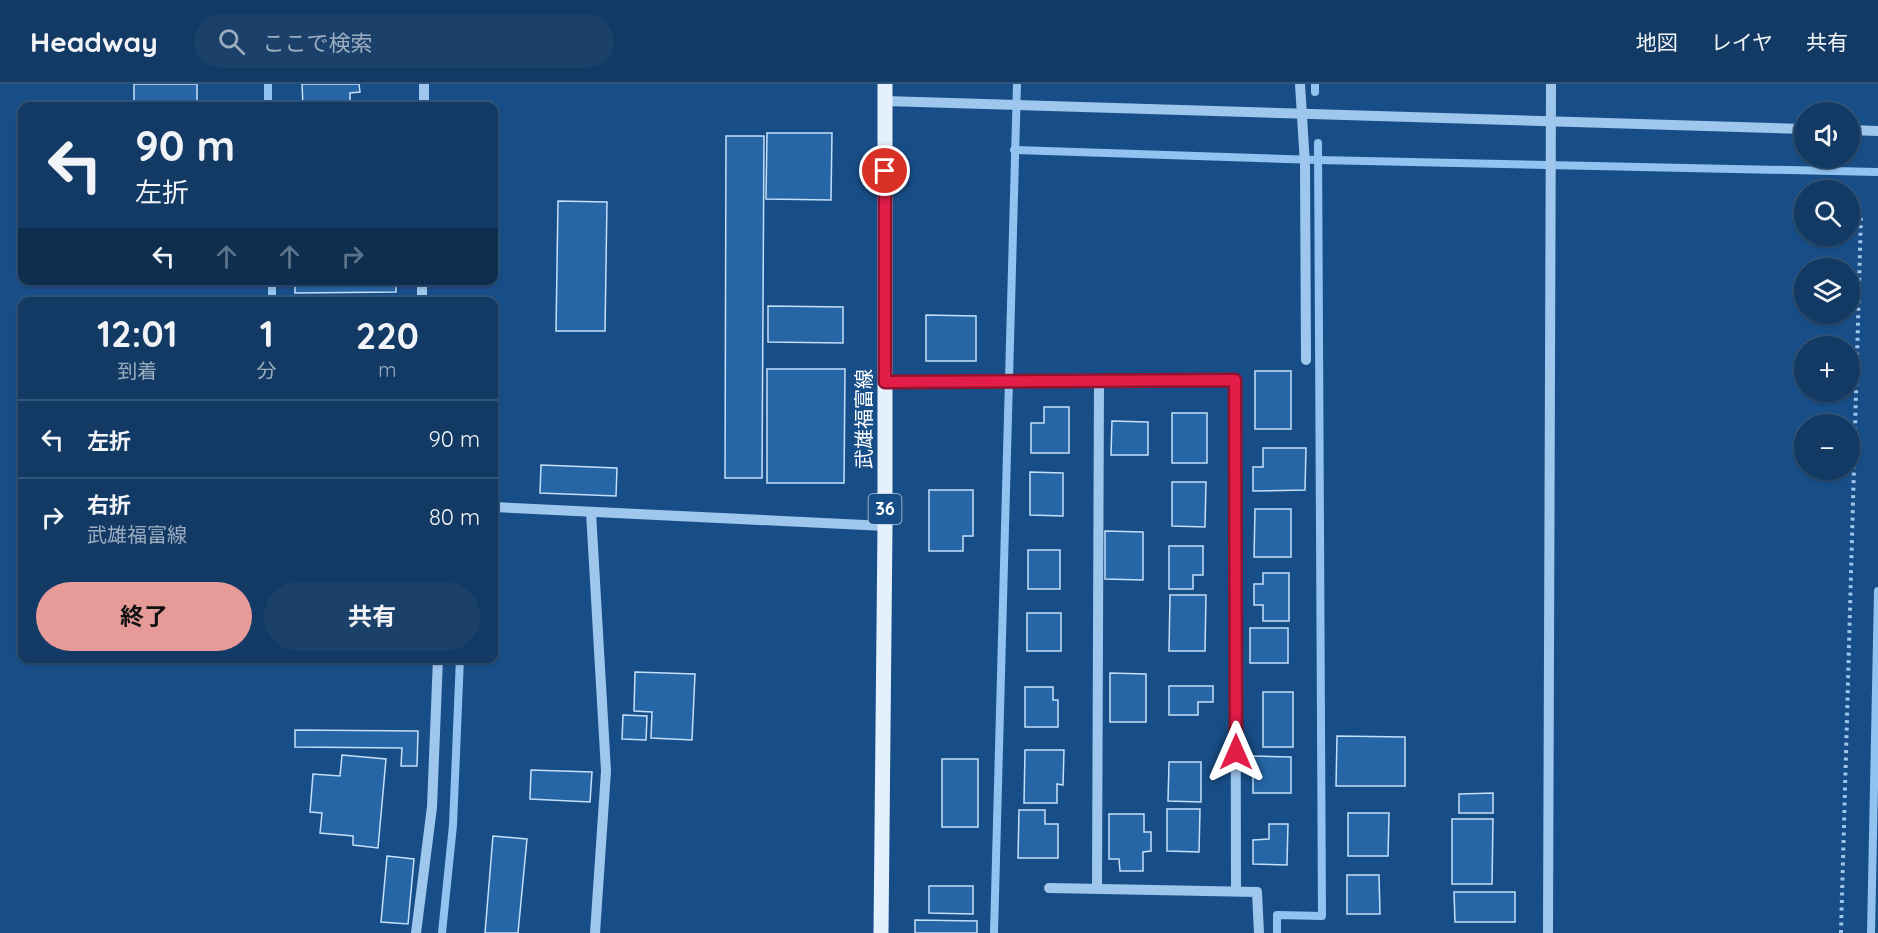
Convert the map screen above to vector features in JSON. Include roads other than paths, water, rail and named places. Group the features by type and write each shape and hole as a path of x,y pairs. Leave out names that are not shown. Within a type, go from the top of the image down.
{"main road":[{"name":"武雄福富線","path":"881,933 885,526 885,84"}],"street":[{"path":"424,84 424,102"},
{"path":"1300,84 1305,165 1306,360"},
{"path":"1548,933 1551,84"},
{"path":"885,101 1794,129"},
{"path":"885,382 1235,380 1236,891"},
{"path":"1096,887 1099,381"},
{"path":"498,507 885,526"},
{"path":"591,512 606,771 595,933"},
{"path":"416,933 432,807 438,663"},
{"path":"1048,888 1096,887 1257,892 1259,933"}],"waterway":[{"path":"268,84 268,102"},
{"path":"994,933 1017,84"},
{"path":"1315,84 1315,92"},
{"path":"1277,933 1277,915 1322,916 1318,143"},
{"path":"1014,150 1319,160 1878,172"},
{"path":"272,285 272,297"},
{"path":"1871,933 1878,591"},
{"path":"442,933 453,825 460,663"}]}
